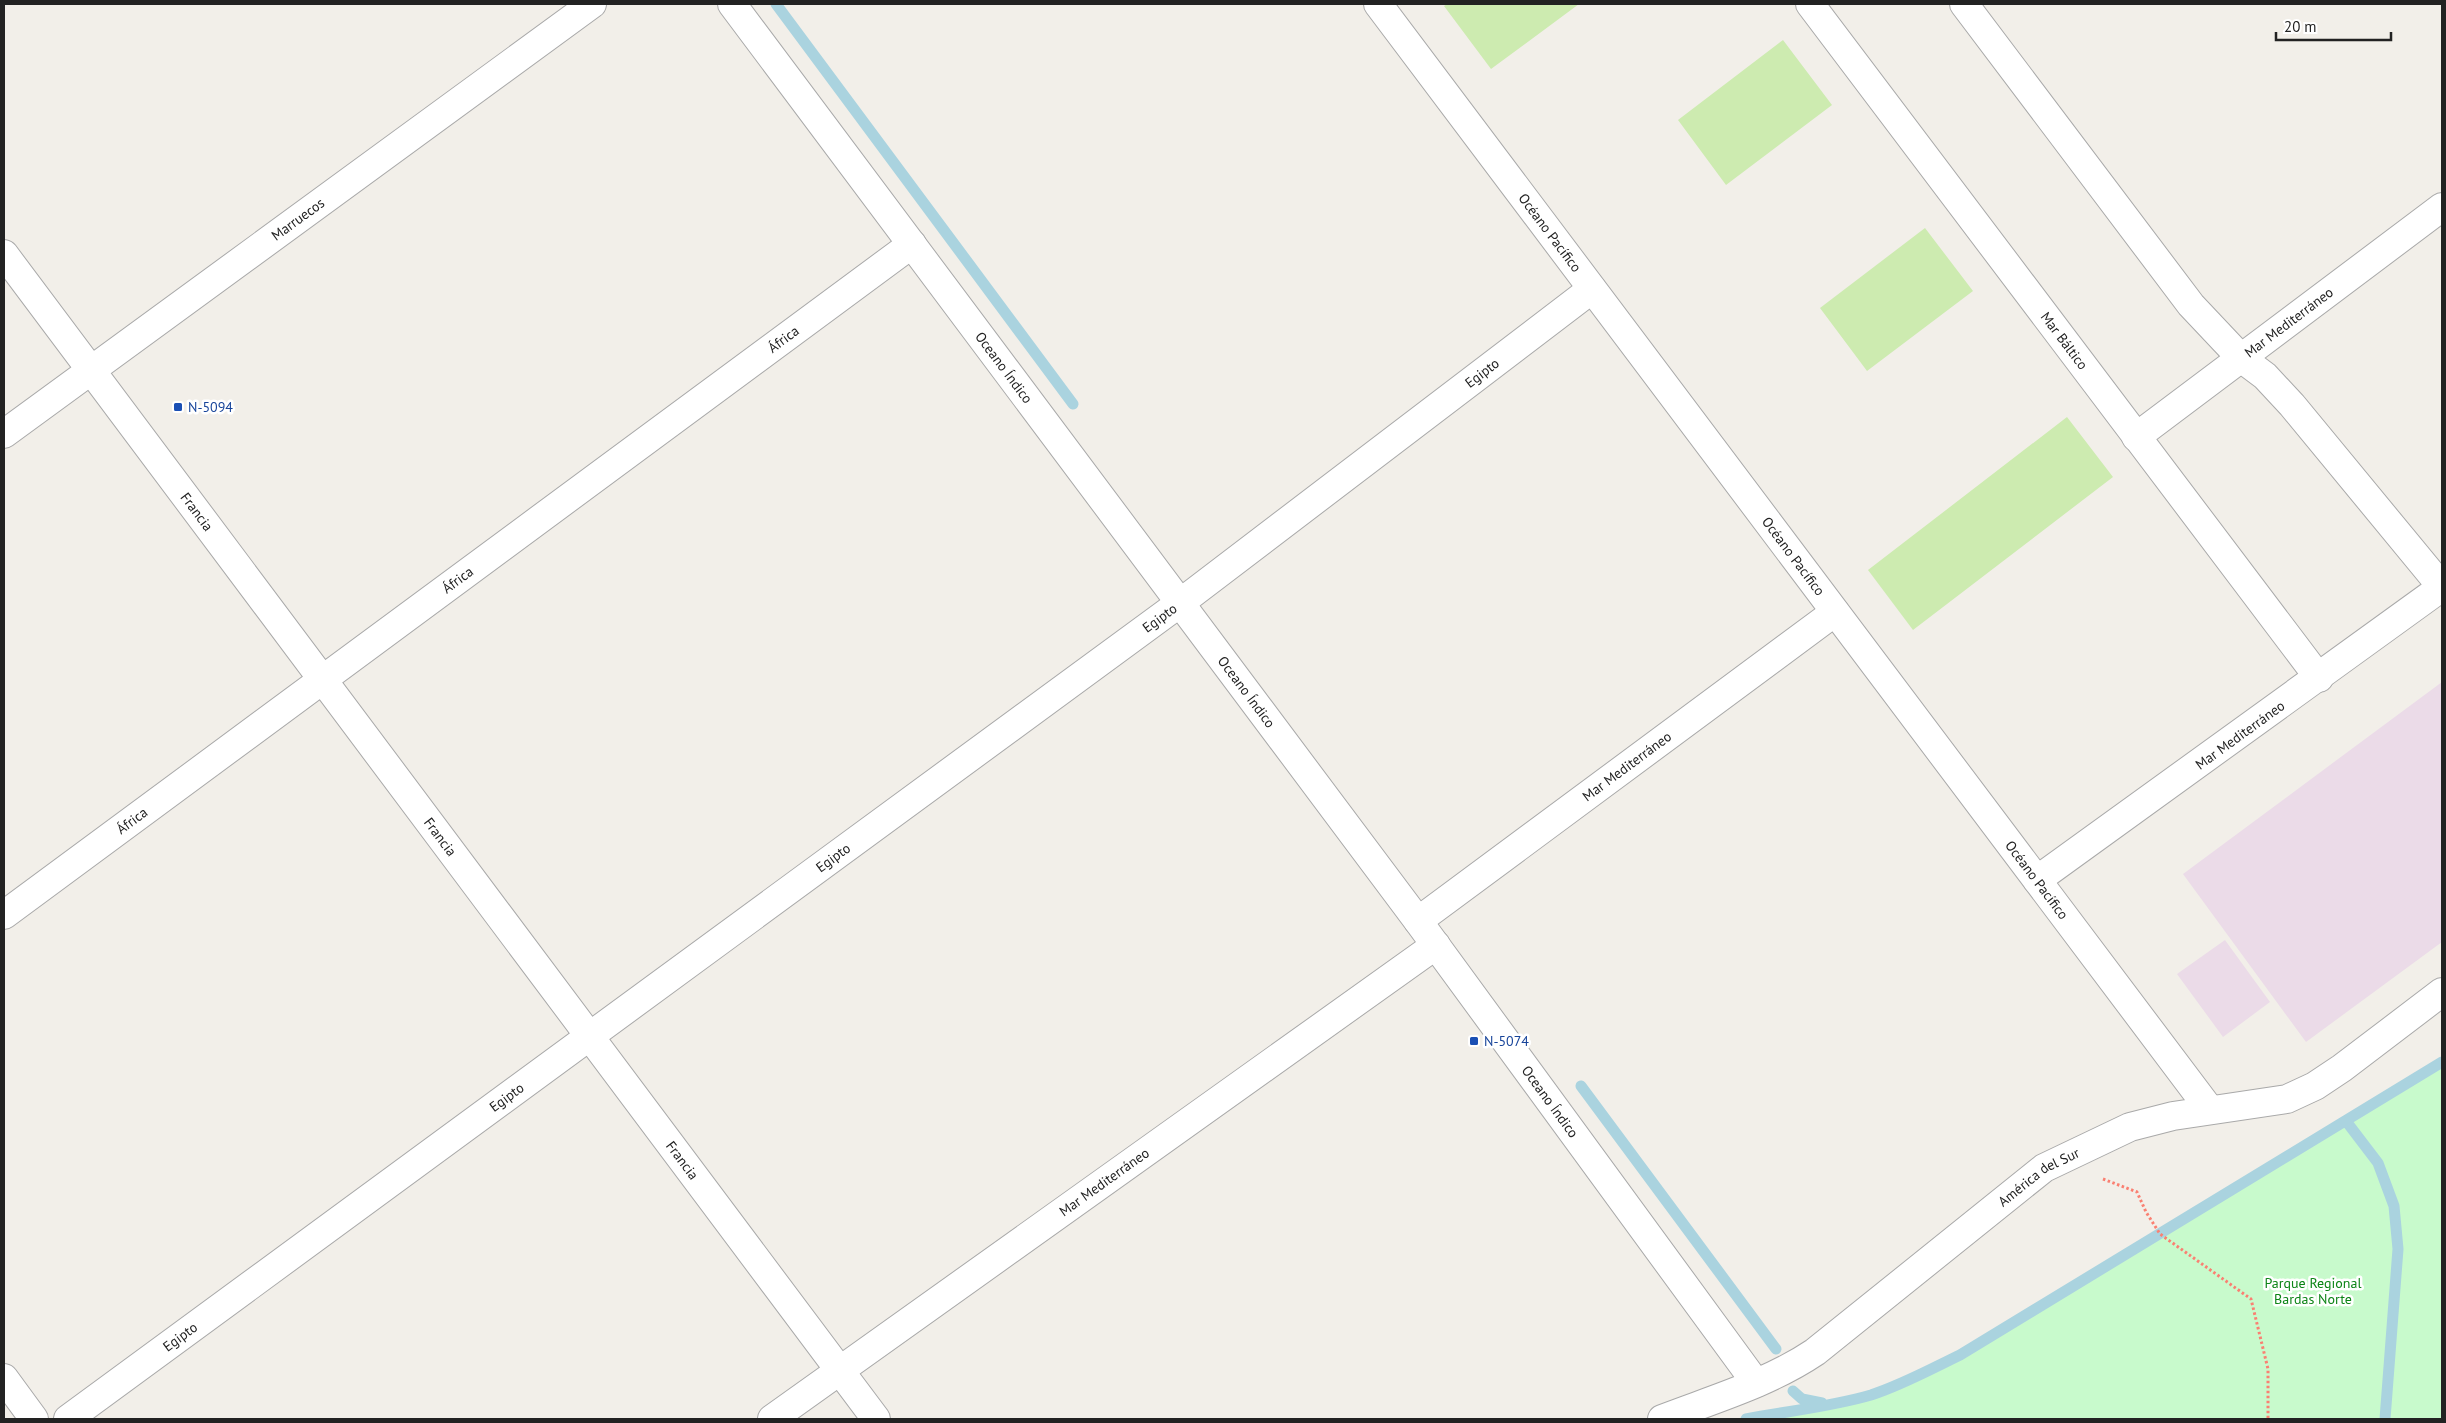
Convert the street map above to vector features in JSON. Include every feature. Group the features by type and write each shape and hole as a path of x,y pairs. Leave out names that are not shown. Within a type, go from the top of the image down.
{"street":[{"name":"Marruecos","path":"4,434 592,4"},
{"name":"Oceano Índico","path":"732,4 1418,921 1756,1383"},
{"name":"Océano Pacífico","path":"1378,4 2210,1110"},
{"name":"Mar Báltico","path":"1810,4 2319,678"},
{"path":"1964,4 2191,305 2242,358 2265,376 2292,405 2442,587"},
{"name":"Mar Mediterráneo","path":"2136,437 2442,207"},
{"name":"África","path":"4,915 912,244"},
{"name":"Francia","path":"4,254 876,1419"},
{"name":"Egipto","path":"68,1419 1180,603 1592,288"},
{"name":"Mar Mediterráneo","path":"2037,880 2319,678 2442,587"},
{"name":"Mar Mediterráneo","path":"1418,921 1835,612"},
{"name":"Mar Mediterráneo","path":"772,1419 1436,946"},
{"name":"América del Sur","path":"1662,1419 1756,1383 1796,1365 1815,1352 2044,1168 2130,1127 2173,1116 2287,1099 2315,1086 2342,1068 2442,992"},
{"path":"4,1378 34,1419"}],"path":[{"path":"2096,1177 2137,1192 2146,1212 2160,1234 2252,1299 2268,1369 2268,1419"}],"shaded area":[{"path":"2442,682 2442,942 2306,1042 2183,874"},
{"path":"2225,940 2270,1002 2223,1037 2177,974"}],"green space":[{"path":"1447,4 1579,4 1491,69 1444,6"},
{"path":"1783,40 1832,105 1726,185 1678,120"},
{"path":"1925,228 1973,291 1867,371 1820,308"},
{"path":"2067,417 2113,477 1913,630 1868,570"},
{"name":"Parque Regional Bardas Norte","path":"2442,1062 2442,1419 1746,1419 1824,1406 1871,1395 1905,1382 1960,1355"}],"waterway":[{"path":"776,4 1073,404"},
{"path":"1746,1419 1824,1406 1871,1395 1905,1382 1960,1355 2442,1062"},
{"path":"1581,1086 1776,1349"},
{"path":"2346,1121 2378,1163 2394,1206 2398,1249 2385,1419"},
{"path":"1793,1391 1802,1399 1822,1403"}],"place":[{"name":"N-5094","path":"178,407"},
{"name":"N-5074","path":"1474,1041"}]}
